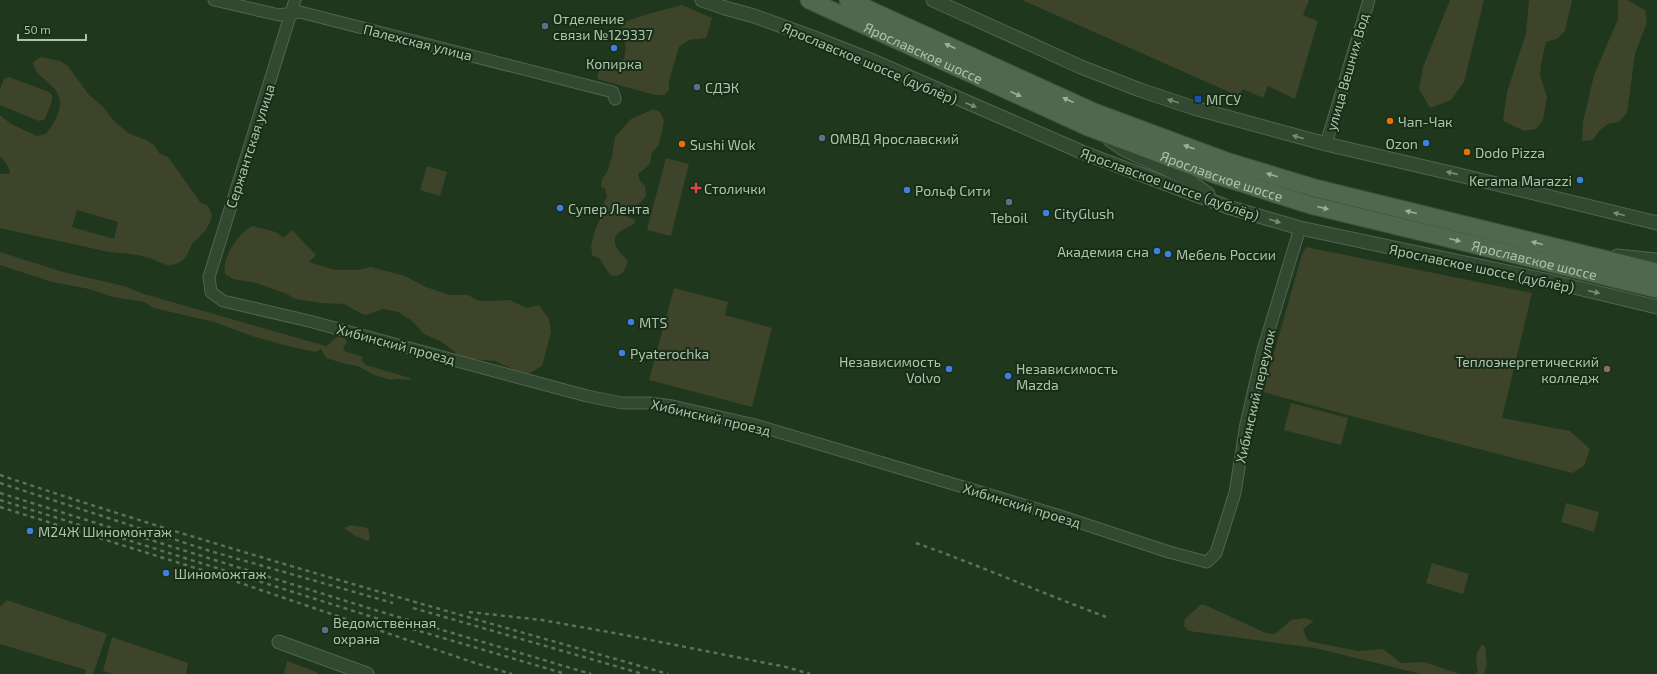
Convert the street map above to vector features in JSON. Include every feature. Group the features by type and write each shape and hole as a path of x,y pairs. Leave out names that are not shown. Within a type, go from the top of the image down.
{"main road":[{"name":"Ярославское шоссе","path":"809,0 1088,127 1219,176 1310,205 1657,289"},
{"name":"Ярославское шоссе","path":"848,0 1094,112 1226,161 1315,188 1657,272"}],"street":[{"name":"Палехская улица","path":"214,0 279,15 300,12 613,92 615,99"},
{"name":"Сержантская улица","path":"211,292 209,277 295,0"},
{"name":"Ярославское шоссе (дублёр)","path":"702,0 754,16 868,59 1084,153 1228,207 1300,228 1545,280 1657,307"},
{"path":"734,0 754,16"},
{"path":"933,0 1081,67 1140,90 1194,108 1326,144 1657,223"},
{"name":"улица Вешних Вод","path":"1326,144 1369,0"},
{"path":"1088,127 1124,150 1182,176 1228,207"},
{"name":"Хибинский переулок","path":"1207,562 1216,553 1235,493 1246,424 1264,350 1300,228"},
{"path":"1564,250 1657,260"},
{"name":"Хибинский проезд","path":"211,292 223,301 309,321 588,396 622,403 650,403 672,406 755,425 1057,515 1169,552 1207,562"},
{"path":"279,642 367,674"}],"green space":[{"path":"1022,0 1309,0 1303,15 1318,21 1295,99 1268,86 1263,98 1243,89 1238,96"},
{"path":"1450,0 1484,0 1464,82 1451,100 1430,108 1419,89 1423,67"},
{"path":"1529,0 1572,0 1565,31 1557,39 1546,42 1540,75 1547,97 1543,120 1536,129 1524,131 1503,121 1507,92 1526,33"},
{"path":"1618,0 1627,0 1645,10 1647,22 1635,54 1627,113 1619,122 1608,124 1599,131 1593,140 1582,141 1583,122 1594,75 1618,19"},
{"path":"682,5 712,18 706,38 689,40 679,47 669,81 669,90 665,95 655,95 597,79 600,65 624,59 626,48 621,23"},
{"path":"41,57 60,61 68,66 89,95 103,107 114,121 128,133 154,145 159,153 168,157 200,202 208,206 212,215 209,224 206,230 192,244 187,256 183,260 175,264 166,265 139,256 109,252 0,228 0,174 10,174 7,164 0,157 0,115 11,124 37,136 46,134 56,119 60,107 59,96 56,91 37,72 33,62","holes":["77,210 118,222 114,239 72,227"]},
{"path":"9,77 49,92 52,95 52,101 45,119 39,121 0,105 0,89 4,79"},
{"path":"654,109 660,112 664,120 658,146 652,152 650,164 638,174 640,181 645,186 646,196 639,204 631,206 625,210 626,216 634,219 635,223 618,233 615,244 628,261 620,275 610,275 600,259 592,255 591,246 595,230 603,213 604,201 607,197 605,188 601,187 602,179 607,172 612,157 615,137 631,119"},
{"path":"666,158 689,164 671,236 647,230"},
{"path":"427,166 447,172 440,196 420,190"},
{"path":"253,226 274,231 283,238 292,230 316,255 309,262 335,270 357,270 371,267 405,276 426,287 450,295 468,295 477,300 486,301 510,300 526,308 539,305 549,319 551,332 542,366 530,373 521,373 495,361 462,358 442,342 424,334 411,320 398,312 383,309 366,315 344,304 321,303 295,299 287,294 256,283 233,279 225,274 226,259 239,237"},
{"path":"1306,247 1532,293 1502,418 1570,431 1590,449 1584,466 1572,473 1263,392 1302,254"},
{"path":"0,252 63,272 124,286 144,294 326,346 336,338 345,337 347,342 343,349 344,351 361,356 363,358 361,360 366,365 410,378 410,380 391,380 374,375 358,366 326,358 321,349 315,352 292,347 255,337 214,322 154,308 144,302 113,297 89,289 52,282 0,265"},
{"path":"674,288 728,302 725,315 772,328 752,407 649,380"},
{"path":"1291,403 1348,418 1341,445 1284,430"},
{"path":"1566,503 1599,512 1594,532 1561,522"},
{"path":"350,525 368,528 370,537 368,541 355,536 344,528"},
{"path":"1432,563 1469,574 1463,594 1426,583"},
{"path":"7,600 107,634 93,674 85,674 86,670 0,644 0,607"},
{"path":"1200,605 1205,605 1266,633 1275,634 1291,620 1305,618 1314,621 1303,629 1308,641 1358,651 1383,649 1401,663 1424,662 1460,674 1421,674 1315,648 1189,631 1184,626 1185,619"},
{"path":"112,637 188,663 186,674 112,674 103,671"},
{"path":"1482,645 1485,646 1487,664 1484,674 1476,674 1478,670 1476,663 1477,654"},
{"path":"287,661 317,672 318,674 284,674"}],"railway":[{"path":"0,475 249,554 668,674"},
{"path":"0,483 210,551 393,603"},
{"path":"0,493 378,611 591,674"},
{"path":"0,500 395,624 566,674"},
{"path":"0,507 205,571 478,664 512,674"},
{"path":"916,543 1109,618"},
{"path":"413,608 643,674"},
{"path":"469,612 542,620 625,635 786,667 810,674"}],"place":[{"name":"Отделение связи №129337","path":"545,26"},
{"name":"Копирка","path":"614,48"},
{"name":"СДЭК","path":"697,87"},
{"name":"МГСУ","path":"1198,99"},
{"name":"Чап-Чак","path":"1390,121"},
{"name":"ОМВД Ярославский","path":"822,138"},
{"name":"Ozon","path":"1426,143"},
{"name":"Sushi Wok","path":"682,144"},
{"name":"Dodo Pizza","path":"1467,152"},
{"name":"Kerama Marazzi","path":"1580,180"},
{"name":"Столички","path":"696,188"},
{"name":"Рольф Сити","path":"907,190"},
{"name":"Teboil","path":"1009,202"},
{"name":"Супер Лента","path":"560,208"},
{"name":"CityGlush","path":"1046,213"},
{"name":"Академия сна","path":"1157,251"},
{"name":"Мебель России","path":"1168,254"},
{"name":"MTS","path":"631,322"},
{"name":"Pyaterochka","path":"622,353"},
{"name":"Независимость Volvo","path":"949,369"},
{"name":"Теплоэнергетический колледж","path":"1607,369"},
{"name":"Независимость Mazda","path":"1008,376"},
{"name":"М24Ж Шиномонтаж","path":"30,531"},
{"name":"Шиноможтаж","path":"166,573"},
{"name":"Ведомственная охрана","path":"325,630"}]}
